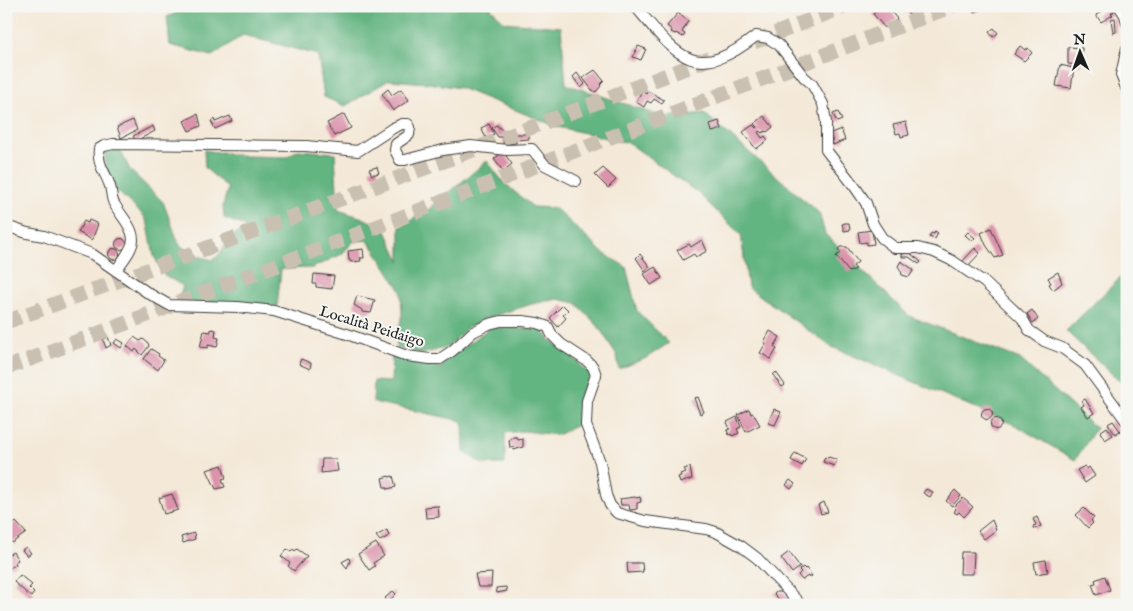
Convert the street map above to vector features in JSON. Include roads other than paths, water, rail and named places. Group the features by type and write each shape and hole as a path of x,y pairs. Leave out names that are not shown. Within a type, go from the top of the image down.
{"street":[{"path":"635,6 676,51 698,62 712,61 725,56 738,50 756,36 768,38 779,45 804,77 812,84 823,104 826,122 826,150 866,203 872,224 882,238 895,248 918,248 934,252 951,260 984,282 1022,318 1029,330 1044,341 1062,348 1085,365 1127,422"},
{"path":"1119,6 1125,14 1127,23"},
{"path":"1127,48 1121,75 1127,90"},
{"path":"116,271 131,248 133,239 127,222 113,204 110,185 103,173 98,155 99,149 113,144 306,146 334,148 348,152 358,151 393,128 402,124 408,124 410,127 409,135 396,144 395,150 400,160 442,150 471,146 507,150 532,149 545,165 576,181"},
{"name":"Località Peidaigo","path":"6,226 66,242 92,254 148,293 169,305 238,307 274,311 347,334 407,356 440,359 473,332 488,324 502,321 523,321 548,327 552,336 587,361 593,367 596,375 587,401 586,425 600,462 606,496 610,506 617,513 646,521 716,532 741,546 763,563 802,605"}],"tunnel":[{"path":"754,42 846,6"},
{"path":"6,368 952,6"},
{"path":"6,322 444,161 714,57"}]}
